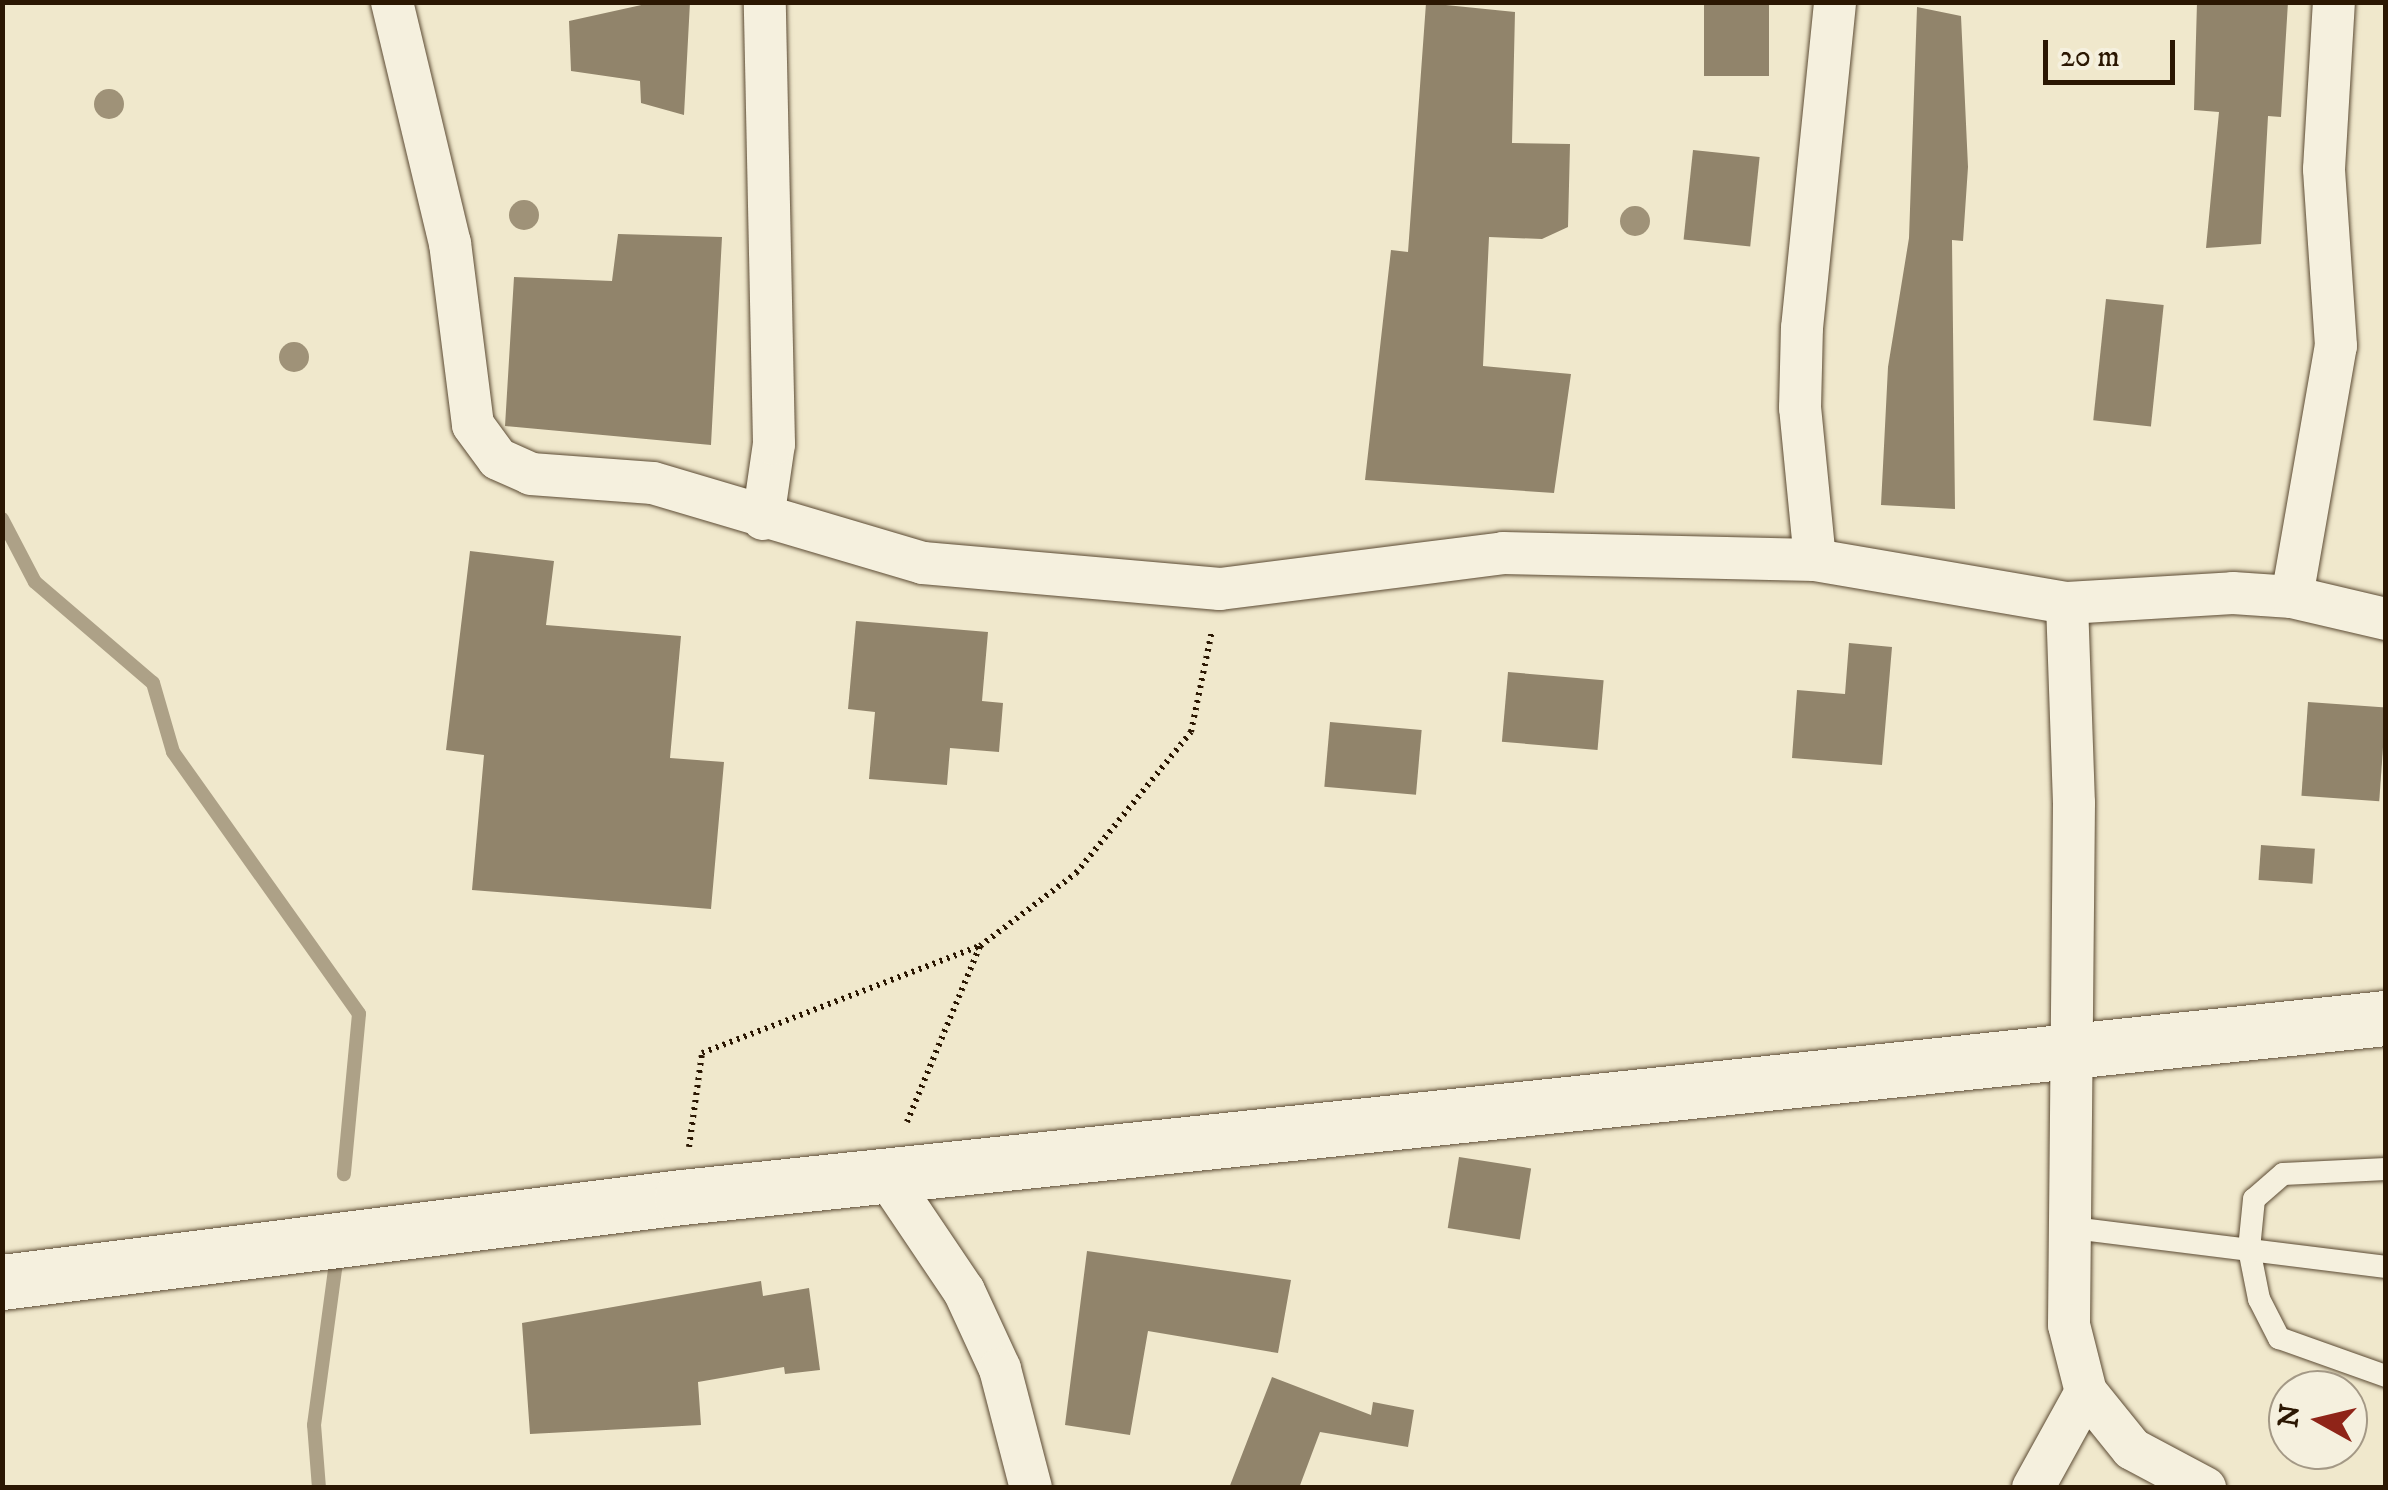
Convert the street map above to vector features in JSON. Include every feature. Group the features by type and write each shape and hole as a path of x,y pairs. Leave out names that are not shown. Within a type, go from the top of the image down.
{"main road":[{"path":"2,1282 390,1238 682,1197 885,1174 2386,1018"}],"street":[{"path":"392,2 450,243 462,371 482,446 531,474 654,484 923,564 1220,589 1503,553 1815,560 2068,603 2292,597 2386,619"},
{"path":"763,519 774,444 765,2"},
{"path":"1815,560 1800,408 1802,328 1835,2"},
{"path":"2292,597 2336,346 2324,169 2334,2"},
{"path":"2068,603 2074,803 2065,1227 2069,1324 2086,1392 2132,1449 2204,1488"},
{"path":"885,1174 978,1322 1017,1416 1031,1488"},
{"path":"2032,1488 2086,1392"}],"lane":[{"path":"2386,1169 2283,1174 2254,1198 2249,1249 2259,1299 2279,1338 2386,1376"},
{"path":"2065,1227 2386,1267"}],"path":[{"path":"682,1197 702,1053 980,946 1076,874 1191,732 1220,589"},
{"path":"885,1174 980,946"}],"building":[{"path":"655,2 690,2 684,115 641,103 640,81 571,71 569,21"},
{"path":"1704,2 1769,2 1769,76 1704,76"},
{"path":"2197,2 2288,2 2281,117 2268,116 2261,244 2206,248 2219,112 2194,110"},
{"path":"1426,3 1515,12 1512,143 1570,144 1568,227 1542,239 1489,237 1483,366 1571,374 1554,493 1365,480 1391,250 1408,252"},
{"path":"1917,7 1961,16 1968,167 1963,241 1952,240 1955,509 1881,505 1888,367 1909,238"},
{"path":"1693,150 1760,157 1750,247 1684,240"},
{"path":"618,234 722,237 711,445 505,426 514,277 612,281"},
{"path":"2106,299 2164,305 2151,426 2093,420"},
{"path":"470,551 554,561 546,625 681,636 670,758 724,762 711,909 472,890 484,755 446,750"},
{"path":"856,621 988,632 982,701 1003,703 999,752 950,748 947,785 869,779 875,712 848,709"},
{"path":"1849,643 1892,647 1882,765 1792,758 1797,690 1845,694"},
{"path":"1508,672 1604,680 1598,750 1502,742"},
{"path":"2308,702 2386,707 2379,801 2301,796"},
{"path":"1330,722 1422,730 1416,795 1324,787"},
{"path":"2261,845 2315,849 2312,884 2259,880"},
{"path":"1459,1157 1531,1168 1520,1240 1448,1228"},
{"path":"1087,1251 1291,1280 1278,1353 1148,1331 1130,1435 1065,1425"},
{"path":"761,1281 763,1296 809,1288 820,1370 785,1374 784,1367 698,1382 701,1425 530,1434 522,1323"},
{"path":"1272,1377 1371,1415 1373,1402 1414,1410 1408,1447 1320,1432 1299,1488 1229,1488"}],"waterway":[{"path":"2,519 35,582 153,683 173,752 359,1014 344,1174"},
{"path":"319,1488 314,1425 337,1255"}]}
